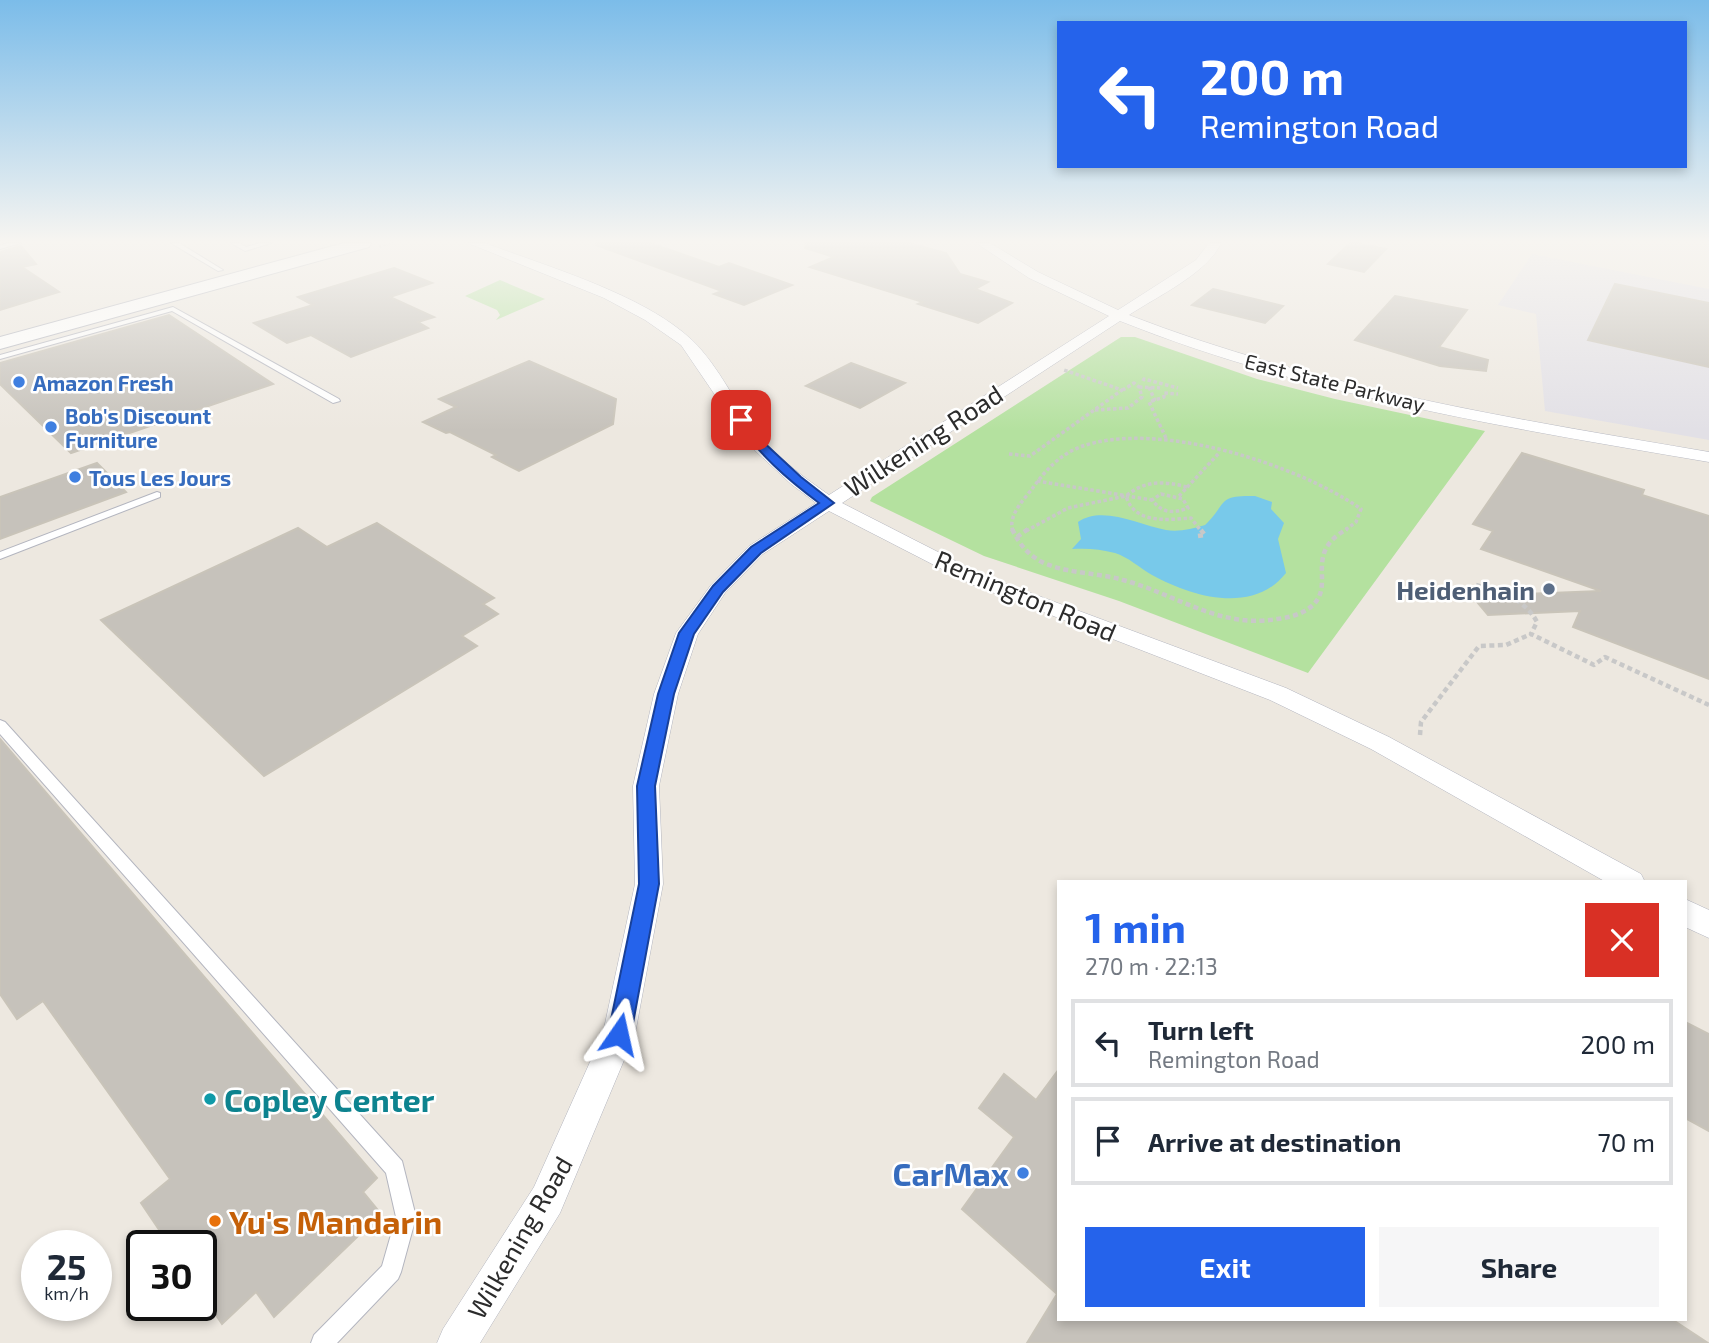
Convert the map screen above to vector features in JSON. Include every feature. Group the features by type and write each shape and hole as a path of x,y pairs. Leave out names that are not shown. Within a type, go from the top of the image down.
{"main road":[{"path":"0,328 85,306"},
{"path":"0,343 135,306"}],"street":[{"name":"Remington Road","path":"629,306 686,342 755,441 797,480 828,503 978,580 1278,694 1380,743 1627,880"},
{"name":"East State Parkway","path":"1096,306 1193,345 1282,371 1498,421 1709,457"},
{"name":"Wilkening Road","path":"457,1343 547,1200 619,1034 649,884 646,786 666,694 687,633 718,589 756,550 1131,306"},
{"path":"1687,913 1709,925"}],"lane":[{"path":"0,357 173,309 336,401"},
{"path":"0,556 157,495"},
{"path":"0,725 395,1168 406,1217 391,1272 322,1343"}],"path":[{"path":"1063,369 1122,390"},
{"path":"1155,401 1144,379 1163,388"},
{"path":"1009,454 1030,456 1094,410 1122,390 1134,383 1139,387 1142,397 1132,406 1124,410 1094,410"},
{"path":"1139,387 1178,388"},
{"path":"1163,388 1164,397 1149,402 1166,439"},
{"path":"1164,393 1178,394"},
{"path":"1121,439 1166,439 1220,452 1318,484 1348,498 1361,509 1361,519 1355,526 1328,542 1324,551 1320,593 1317,602 1307,610 1277,620 1244,623 1226,621 1140,584 1041,561 1021,547 1011,526 1012,518 1037,481 1056,460 1084,444 1121,439"},
{"path":"1179,496 1220,452"},
{"path":"1037,481 1152,500 1161,494 1179,496 1187,502 1188,508 1176,513 1158,509 1152,500"},
{"path":"1017,537 1041,518 1089,501 1126,496 1140,484 1172,483 1187,487"},
{"path":"1126,496 1131,509 1155,519 1191,517 1205,535 1198,536"},
{"path":"1420,735 1421,722 1479,646 1500,648 1515,645 1531,634 1536,622 1530,607 1507,593 1476,585"},
{"path":"1531,634 1594,665 1605,657 1709,705"}],"shaded area":[{"path":"1501,306 1709,306 1709,440 1545,411 1536,314"}],"green space":[{"path":"487,306 529,306 496,320 500,315 497,310"},
{"path":"1121,337 1135,337 1257,379 1335,399 1485,431 1308,673 1119,601 984,556 870,501 872,497"}],"water":[{"path":"1255,496 1272,502 1271,509 1284,523 1278,539 1286,573 1272,586 1257,594 1240,598 1203,595 1168,583 1115,553 1072,549 1081,539 1078,522 1088,517 1110,516 1166,530 1185,530 1205,525 1228,499"}],"building":[{"path":"0,306 14,306 0,310"},
{"path":"311,306 409,306 434,317 418,322 428,328 351,357 311,335 287,343 254,323"},
{"path":"923,306 1007,306 978,323"},
{"path":"1195,306 1283,306 1265,323"},
{"path":"1386,306 1445,306 1467,310 1439,347 1488,360 1486,371 1440,366 1355,340"},
{"path":"1605,306 1709,306 1709,367 1588,340"},
{"path":"169,315 273,384 71,453 0,384 0,363"},
{"path":"529,361 616,399 613,424 519,471 492,457 496,455 423,422 456,407 439,399"},
{"path":"851,363 905,383 860,408 806,386"},
{"path":"1522,453 1644,490 1642,495 1709,516 1709,679 1573,627 1580,611 1488,615 1472,596 1601,591 1481,549 1493,531 1473,524"},
{"path":"97,463 126,492 0,539 0,497"},
{"path":"377,523 494,598 483,604 498,614 462,636 477,646 264,776 101,620 298,528 327,547"},
{"name":"Copley Center","path":"0,739 377,1178 363,1192 381,1214 274,1317 256,1292 222,1324 217,1317 217,1230 159,1230 141,1203 170,1179 43,1001 17,1019 0,994"},
{"path":"1687,1023 1709,1034 1709,1131 1687,1119"},
{"name":"CarMax","path":"1057,1072 1057,1294 962,1209 1014,1137 979,1108 1004,1074 1036,1100"},
{"name":"CarMax","path":"1057,1294 1057,1321 1675,1321 1708,1343 1027,1343"}],"place":[{"name":"Amazon Fresh","path":"19,382"},
{"name":"Bob's Discount Furniture","path":"51,427"},
{"name":"Tous Les Jours","path":"75,477"},
{"name":"Heidenhain","path":"1549,589"},
{"name":"Copley Center","path":"210,1099"},
{"name":"CarMax","path":"1023,1173"},
{"name":"Yu's Mandarin","path":"215,1221"}],"route":[{"path":"619,1034 649,884 646,786 666,694 687,633 718,589 756,550 828,503 797,480 755,441 741,420"}]}
